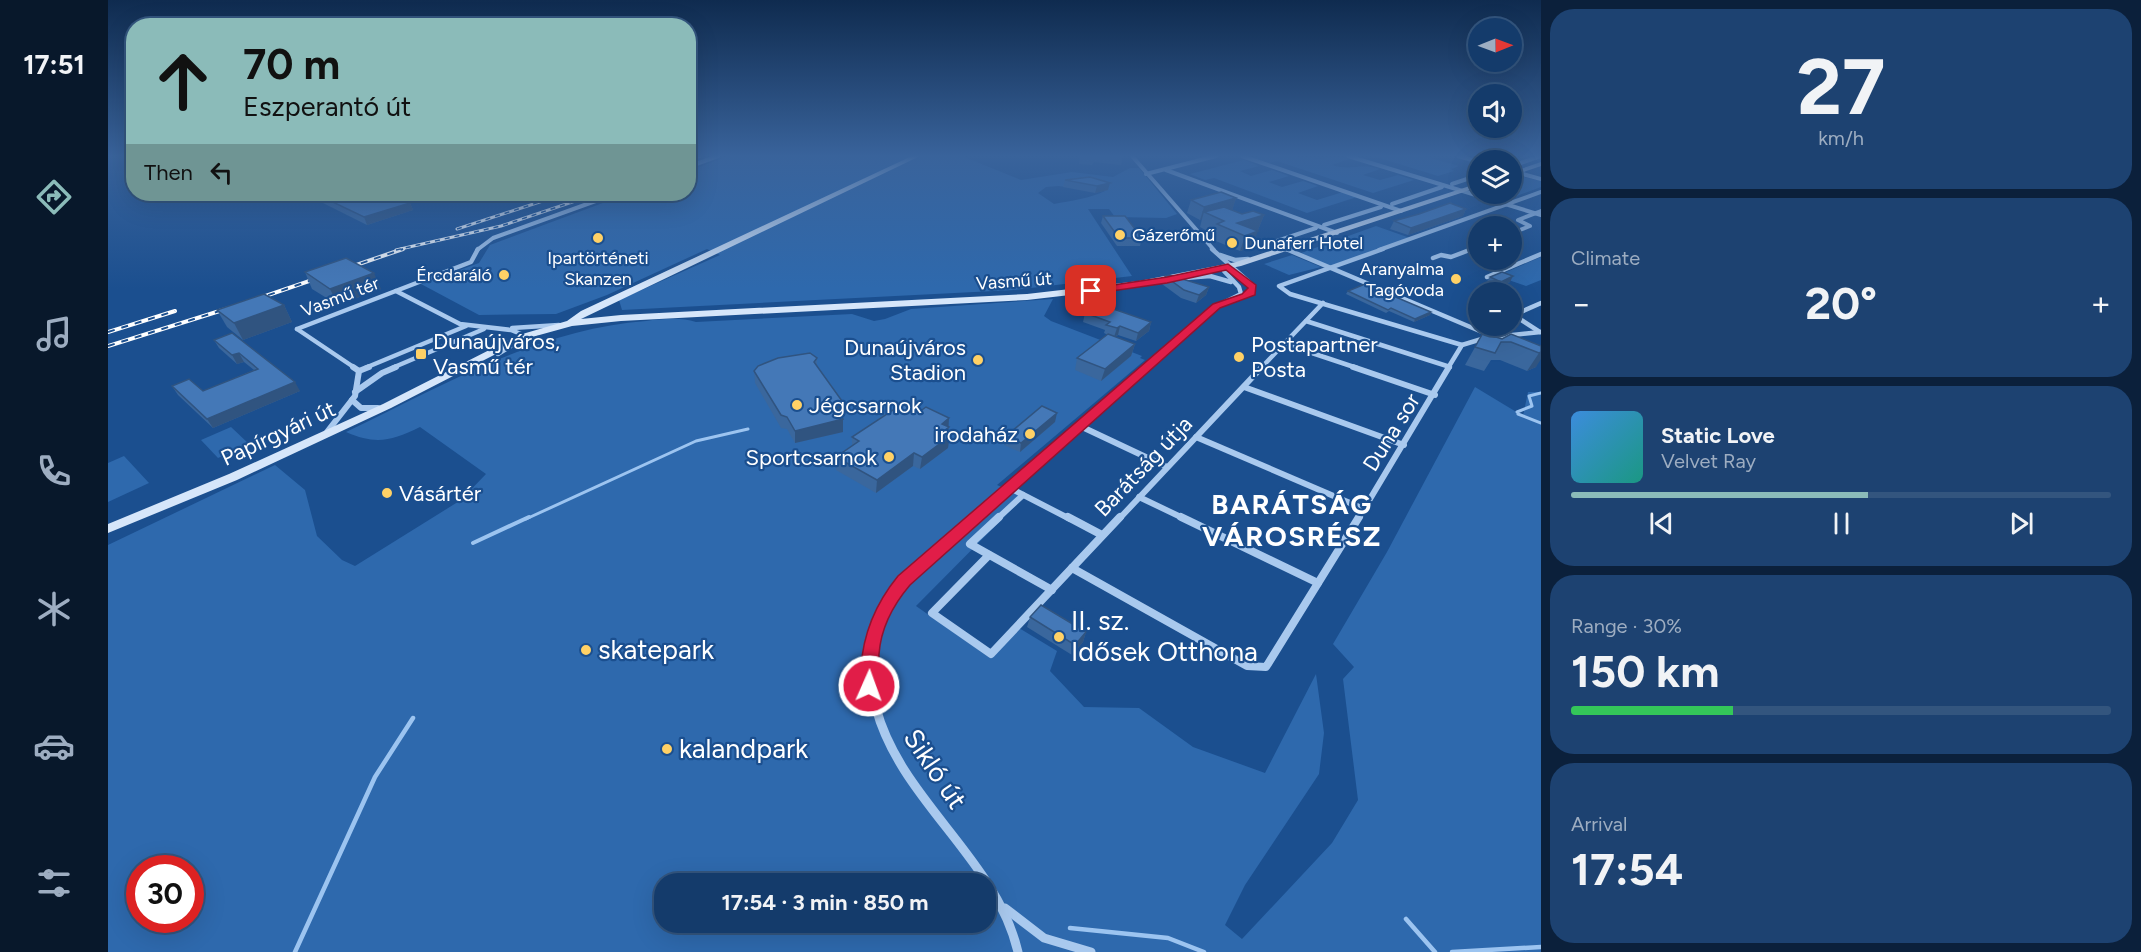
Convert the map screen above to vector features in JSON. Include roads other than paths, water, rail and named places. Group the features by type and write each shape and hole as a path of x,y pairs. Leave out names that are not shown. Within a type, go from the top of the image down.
{"street":[{"path":"463,368 544,336 596,308 823,200"},
{"path":"1169,200 1228,267 1253,287 1251,293 1246,297 1224,302"},
{"path":"1250,200 1337,233"},
{"path":"1371,200 1401,211"},
{"path":"1392,204 1403,200"},
{"name":"Vasmű út","path":"644,317 1027,297 1167,280 1228,267 1433,200"},
{"path":"1491,200 1541,215"},
{"path":"1518,200 1281,284 1281,289 1462,345 1495,337 1541,332"},
{"name":"Vasmű tér","path":"359,371 297,329 471,262 479,246 484,242 596,201"},
{"path":"1324,225 1381,207"},
{"path":"1522,218 1541,211"},
{"path":"1522,222 1530,226 1522,229"},
{"path":"1274,242 1316,228"},
{"path":"1286,249 1495,337"},
{"path":"1213,250 1230,259 1254,259"},
{"path":"1433,258 1441,255 1451,257 1468,250"},
{"path":"1487,277 1541,255"},
{"path":"1224,302 1241,294 1241,289 1224,271 1228,267"},
{"path":"1167,280 1210,276 1234,283"},
{"name":"Vasmű tér","path":"396,291 444,318 467,325 500,329"},
{"name":"Sikló út","path":"1018,952 1016,936 1002,906 891,750 878,719 869,686 870,652 876,626 890,597 904,581 1008,487 1224,302"},
{"name":"Barátság útja","path":"988,555 932,613 991,654 1323,303"},
{"path":"1522,311 1541,303"},
{"path":"596,308 594,312 596,316 621,318"},
{"path":"500,329 644,317"},
{"path":"544,336 602,322 644,317"},
{"path":"1522,320 1541,332"},
{"path":"1306,321 1450,367"},
{"path":"463,368 522,337 571,323"},
{"path":"314,440 340,420 352,400 359,371 467,325"},
{"path":"355,392 382,374 484,328"},
{"path":"500,329 518,332 522,337"},
{"path":"498,354 514,346 522,337"},
{"path":"1285,344 1435,395"},
{"name":"Duna sor","path":"1072,568 1246,666 1266,667 1435,395 1462,345"},
{"name":"Papírgyári út","path":"108,529 180,501 387,406 463,368"},
{"path":"1244,387 1404,445"},
{"path":"352,400 365,409 387,406"},
{"path":"1080,426 1167,467"},
{"path":"1196,437 1364,509"},
{"path":"1008,487 1102,535"},
{"path":"1023,495 970,544 1052,590"},
{"path":"1139,497 1318,583"},
{"path":"1002,906 1022,925 1041,938 1071,951 1091,952"}],"waterway":[{"path":"1517,412 1532,406 1529,396 1541,393"},
{"path":"1518,414 1541,423"},
{"path":"526,519 696,441 748,429"},
{"path":"473,543 529,517"},
{"path":"295,952 375,777 413,718"},
{"path":"1406,919 1435,952"},
{"path":"1070,928 1168,938 1204,952"},
{"path":"1452,952 1541,947"}],"railway":[{"path":"457,229 543,201"},
{"path":"396,250 501,226 575,201"},
{"path":"108,346 245,303 403,249"},
{"path":"108,332 175,311"}],"place":[{"name":"Gázerőmű","path":"1120,235"},
{"name":"Ipartörténeti Skanzen","path":"598,238"},
{"name":"Dunaferr Hotel","path":"1232,243"},
{"name":"Ércdaráló","path":"504,275"},
{"name":"Aranyalma Tagóvoda","path":"1456,279"},
{"name":"Dunaújváros, Vasmű tér","path":"421,354"},
{"name":"Postapartner Posta","path":"1239,357"},
{"name":"Dunaújváros Stadion","path":"978,360"},
{"name":"Jégcsarnok","path":"797,405"},
{"name":"irodaház","path":"1030,434"},
{"name":"Sportcsarnok","path":"889,457"},
{"name":"Vásártér","path":"387,493"},
{"name":"II. sz. Idősek Otthona","path":"1059,637"},
{"name":"skatepark","path":"586,650"},
{"name":"kalandpark","path":"667,749"}],"district":[{"name":"BARÁTSÁG VÁROSRÉSZ","path":"1292,520"}]}
